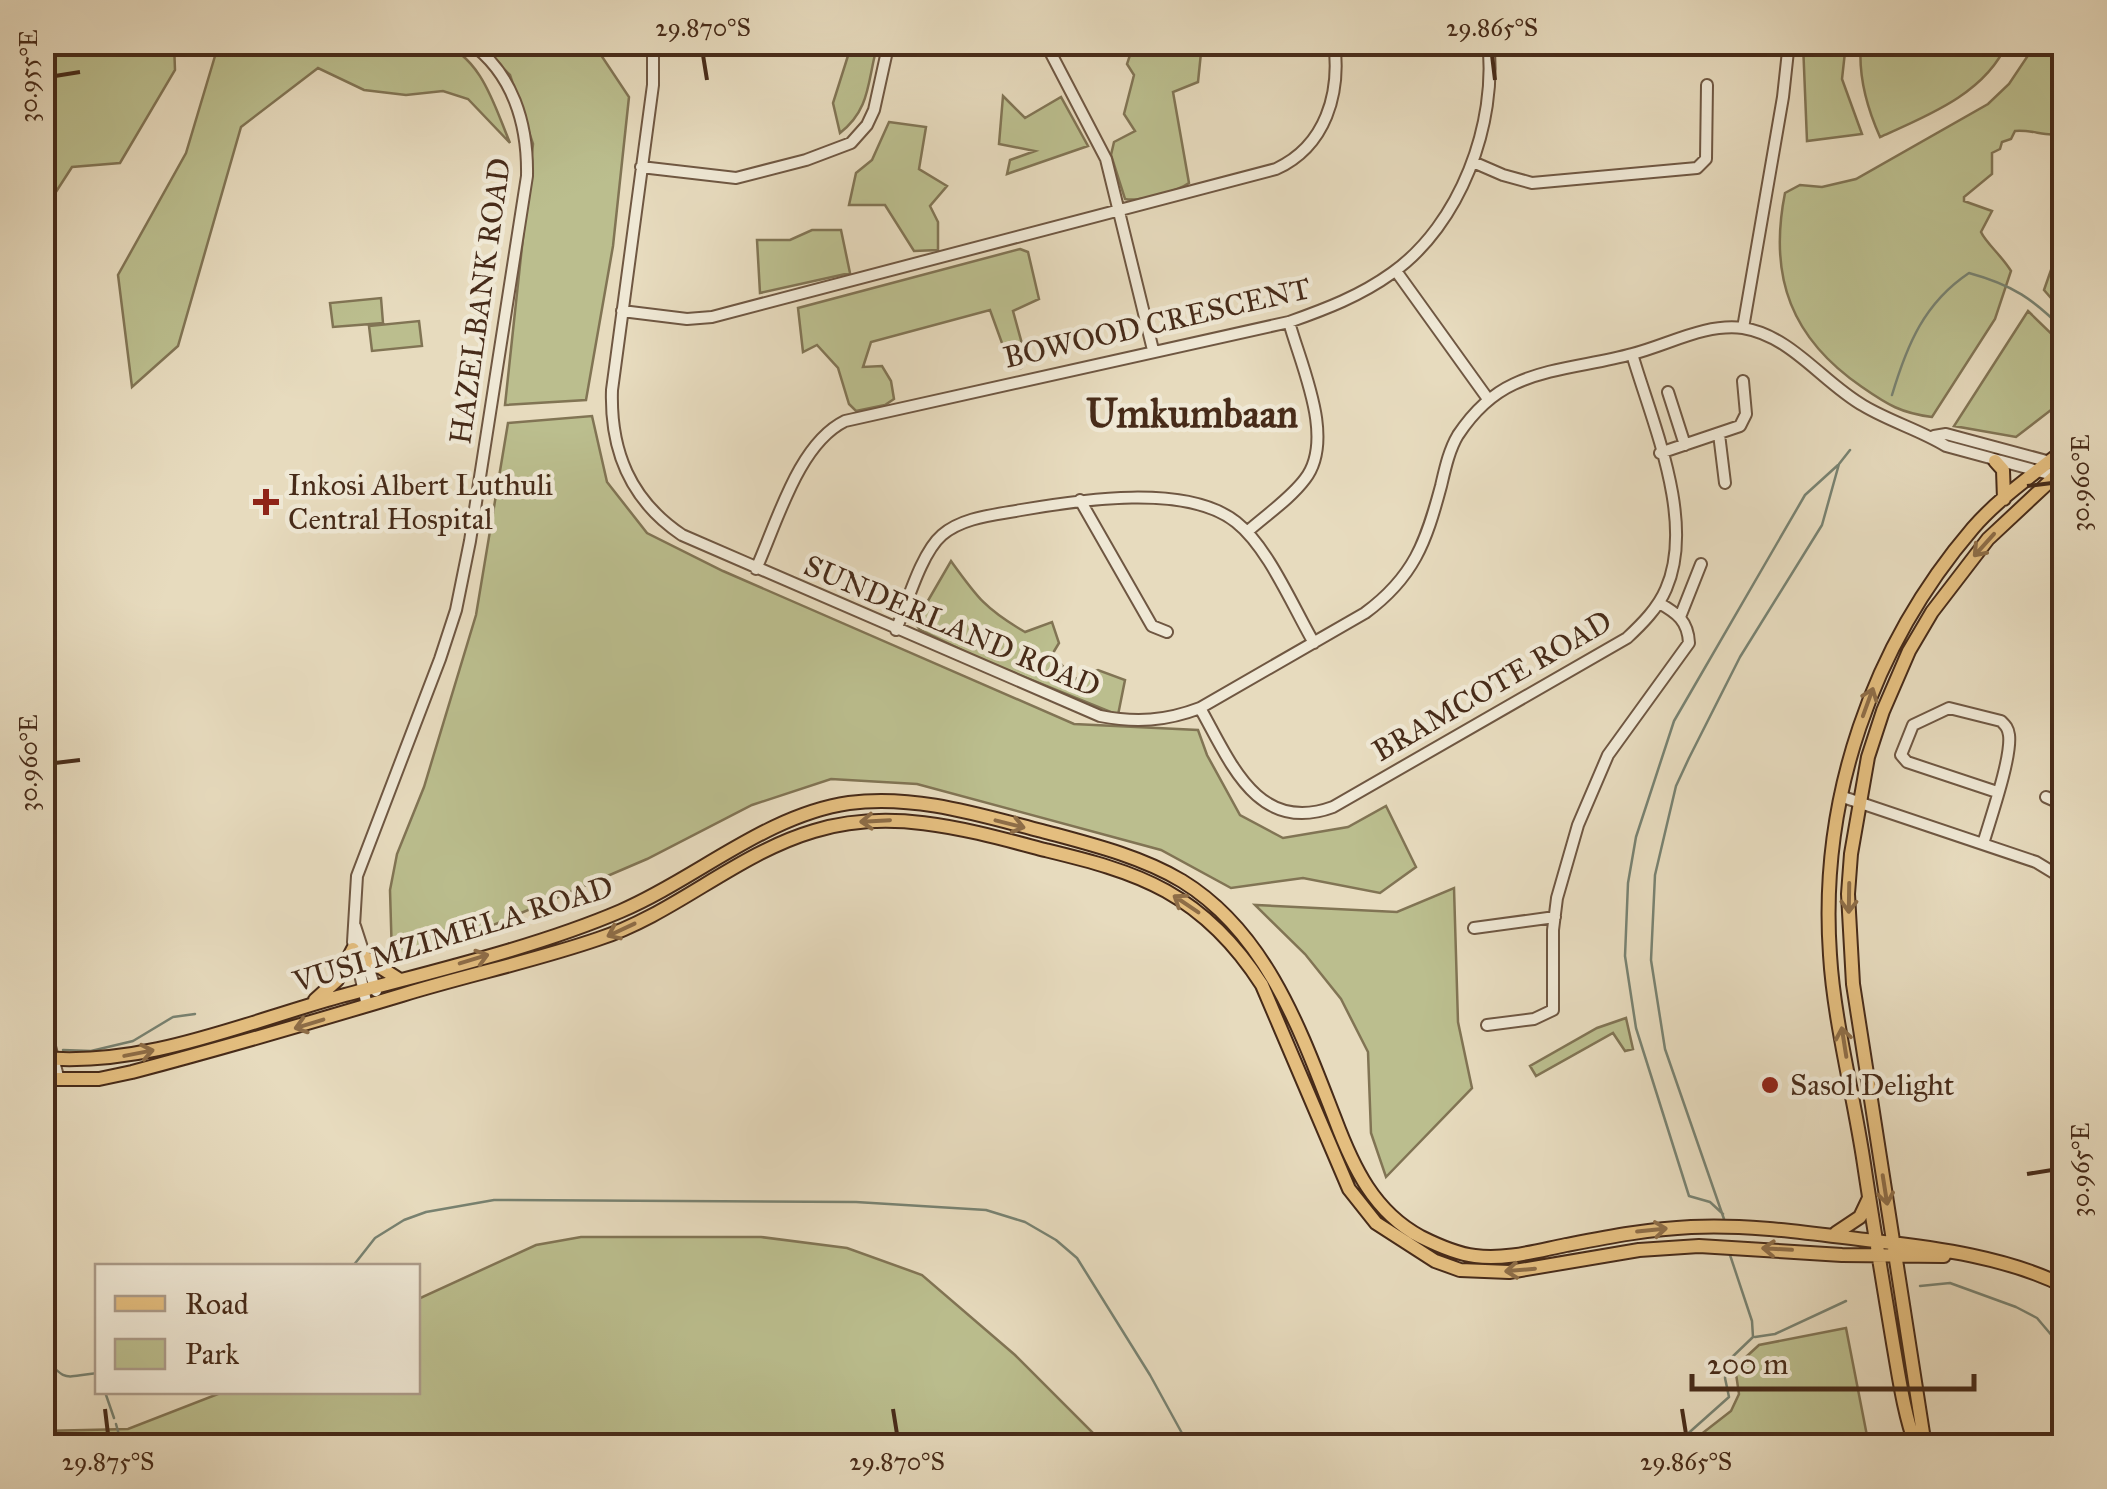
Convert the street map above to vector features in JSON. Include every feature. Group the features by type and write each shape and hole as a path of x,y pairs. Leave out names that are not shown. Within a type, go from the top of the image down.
{"main road":[{"path":"1916,1446 1882,1282 1830,958 1829,883 1840,796 1882,664 1908,617 1976,526 2064,450"},
{"path":"1995,461 2003,470 2004,500"},
{"path":"1925,1446 1862,1053 1849,937 1851,854 1868,757 1909,652 1932,612 1988,539 2062,473"},
{"name":"VUSI MZIMELA ROAD","path":"49,1058 100,1060 147,1052 587,924 682,882 788,822 827,808 886,802 950,809 1136,858 1185,883 1209,902 1245,939 1276,980 1347,1152 1369,1191 1392,1218 1423,1238 1470,1256 1512,1257 1615,1235 1694,1226 1834,1234 1933,1257 1961,1256"},
{"name":"VUSI MZIMELA ROAD","path":"42,1078 98,1079 132,1072 603,938 664,908 756,854 817,830 866,820 949,826 1123,871 1165,890 1215,926 1245,958 1262,985 1350,1189 1376,1223 1435,1261 1460,1270 1510,1272 1616,1253 1699,1246 1879,1256 1894,1249 1961,1256 2029,1270 2064,1286"},
{"path":"309,1005 331,988 354,949"},
{"path":"366,958 400,980"},
{"path":"1834,1234 1860,1218 1869,1198"},
{"path":"1842,1255 1868,1266 1882,1282"},
{"path":"1900,1282 1911,1268 1933,1257"}],"street":[{"name":"HAZELBANK ROAD","path":"373,1004 354,949 354,896 362,857 440,659 459,596 521,220 527,151 521,119 501,74 468,42"},
{"name":"SUNDERLAND ROAD","path":"653,42 654,85 611,417 624,470 644,502 668,526 756,569 1100,716 1144,722 1181,716 1366,614 1401,582 1421,551 1456,439 1488,399 1534,376 1632,354 1709,330 1743,328"},
{"path":"641,167 736,178 851,144 874,110 889,42"},
{"path":"1044,42 1102,148 1153,350"},
{"path":"622,311 687,319 712,317 1263,174 1289,163 1321,129 1331,108 1337,66 1334,42"},
{"name":"BOWOOD CRESCENT","path":"756,569 808,454 823,434 836,425 1289,322 1344,302 1396,271 1445,216 1473,162 1488,93 1488,42"},
{"path":"1789,42 1743,328 1786,346 1864,407 1934,436 1946,446 2034,472 2062,473"},
{"path":"1473,162 1532,183 1697,168 1706,159 1707,85"},
{"path":"1396,271 1488,399"},
{"path":"1247,532 1304,480 1318,454 1318,426 1289,322"},
{"name":"BRAMCOTE ROAD","path":"1200,708 1242,781 1270,807 1286,812 1324,811 1628,638 1659,603 1672,573 1678,537 1660,453 1632,354"},
{"path":"1660,453 1735,429 1744,420 1743,382"},
{"path":"1668,392 1684,445"},
{"path":"1720,434 1725,482"},
{"path":"1934,436 1946,434 2049,462 2062,473"},
{"path":"1080,500 1152,626 1167,632"},
{"path":"896,630 934,542 977,518 1080,500 1195,503 1220,512 1247,532 1314,642"},
{"path":"1680,617 1700,564"},
{"path":"1488,1025 1534,1019 1553,1010 1554,918 1578,824 1600,771 1638,710 1688,646 1688,631 1680,617 1659,603"},
{"path":"1983,844 1997,792 2010,737 2001,721 1950,708 1913,725 1901,754 1906,762 1997,792"},
{"path":"1840,796 2036,862 2064,879"},
{"path":"2046,797 2064,805"},
{"path":"1474,928 1554,918"},
{"name":"HAZELBANK ROAD","path":"354,926 366,958 369,988"},
{"path":"42,1017 49,1058 59,1080"}],"green space":[{"path":"43,42 174,43 175,70 120,163 72,167 43,212"},
{"path":"439,42 454,49 476,71 510,143 468,99 443,91 406,95 364,90 318,68 241,127 178,346 132,387 118,275 186,153 218,46"},
{"path":"1861,42 2007,43 1985,76 1970,89 1880,137 1864,91"},
{"path":"2037,42 2064,43 2064,133 2015,131 2011,139 1992,153 1992,174 1964,197 1964,201 1992,211 1981,232 2011,271 1995,319 1932,417 1903,410 1880,399 1838,368 1802,327 1783,279 1780,252 1785,193 1800,185 1822,187 1856,179 1988,104 2009,84"},
{"path":"478,43 593,43 629,97 613,246 586,400 505,405 533,144 510,75"},
{"path":"852,43 878,43 863,103 840,133 833,103"},
{"path":"1134,43 1202,43 1198,82 1173,92 1189,183 1131,200 1125,199 1111,155 1114,142 1135,131 1124,114 1134,75 1127,64"},
{"path":"1803,43 1846,43 1842,79 1862,134 1807,141"},
{"path":"1003,96 1025,118 1061,97 1088,146 1007,174 1010,160 1035,151 999,144"},
{"path":"889,122 926,127 919,169 947,186 930,206 938,222 938,250 914,251 885,205 849,205 856,173 872,160"},
{"path":"812,230 841,230 850,273 760,293 757,240 790,240"},
{"path":"1020,249 1028,252 1039,299 1013,311 1027,362 1021,368 1011,368 990,310 871,342 863,367 882,366 891,381 894,399 885,405 856,411 849,404 838,368 817,345 803,352 798,308"},
{"path":"2052,267 2064,271 2064,313 2044,290"},
{"path":"381,298 383,323 333,327 330,303"},
{"path":"2028,311 2064,346 2064,400 2016,437 1954,426"},
{"path":"419,321 422,346 372,351 369,326"},
{"path":"592,416 607,482 647,533 723,571 1074,724 1198,730 1207,755 1240,815 1283,838 1348,827 1386,806 1416,867 1380,893 1303,878 1231,888 1161,850 917,784 831,779 752,805 647,859 470,935 392,958 390,890 397,854 424,787 476,615 508,423"},
{"path":"951,561 983,601 1011,624 1025,632 1052,622 1059,643 1053,653 1073,680 1098,670 1125,680 1118,715 920,630 915,623"},
{"path":"1454,888 1458,1022 1472,1088 1386,1177 1371,1133 1368,1052 1341,999 1305,954 1255,905 1397,912"},
{"path":"1626,1018 1633,1049 1625,1051 1613,1033 1536,1076 1530,1066 1597,1028"},
{"path":"581,1237 761,1237 847,1248 922,1275 1015,1355 1106,1446 43,1446 43,1431 128,1429 218,1394 420,1394 420,1298 536,1245"},
{"path":"1846,1328 1869,1446 1686,1446 1731,1411 1739,1394 1735,1367 1759,1345"}],"waterway":[{"path":"1892,395 1919,326 1940,298 1969,273 2021,294 2064,330"},
{"path":"1724,1219 1665,1049 1651,960 1655,875 1676,786 1740,657 1822,525 1839,464 1850,450"},
{"path":"1723,1214 1710,1202 1689,1196 1636,1028 1625,956 1628,883 1636,837 1674,721 1805,495 1838,465"},
{"path":"63,1050 91,1051 133,1041 173,1017 195,1014"},
{"path":"355,1264 375,1238 404,1220 426,1212 494,1200 856,1202 986,1210 1025,1222 1077,1258 1189,1446"},
{"path":"1674,1446 1729,1397 1725,1378 1728,1361 1753,1337 1752,1321 1729,1252"},
{"path":"1920,1286 1950,1283 2016,1307 2037,1318 2064,1350"},
{"path":"1755,1337 1775,1334 1846,1301"},
{"path":"42,1356 67,1376 95,1373"},
{"path":"106,1394 114,1418"},
{"path":"116,1424 122,1446"}],"place":[{"name":"Inkosi Albert Luthuli Central Hospital","path":"266,502"},
{"name":"Sasol Delight","path":"1770,1085"}],"district":[{"name":"Umkumbaan","path":"1192,413"}]}
